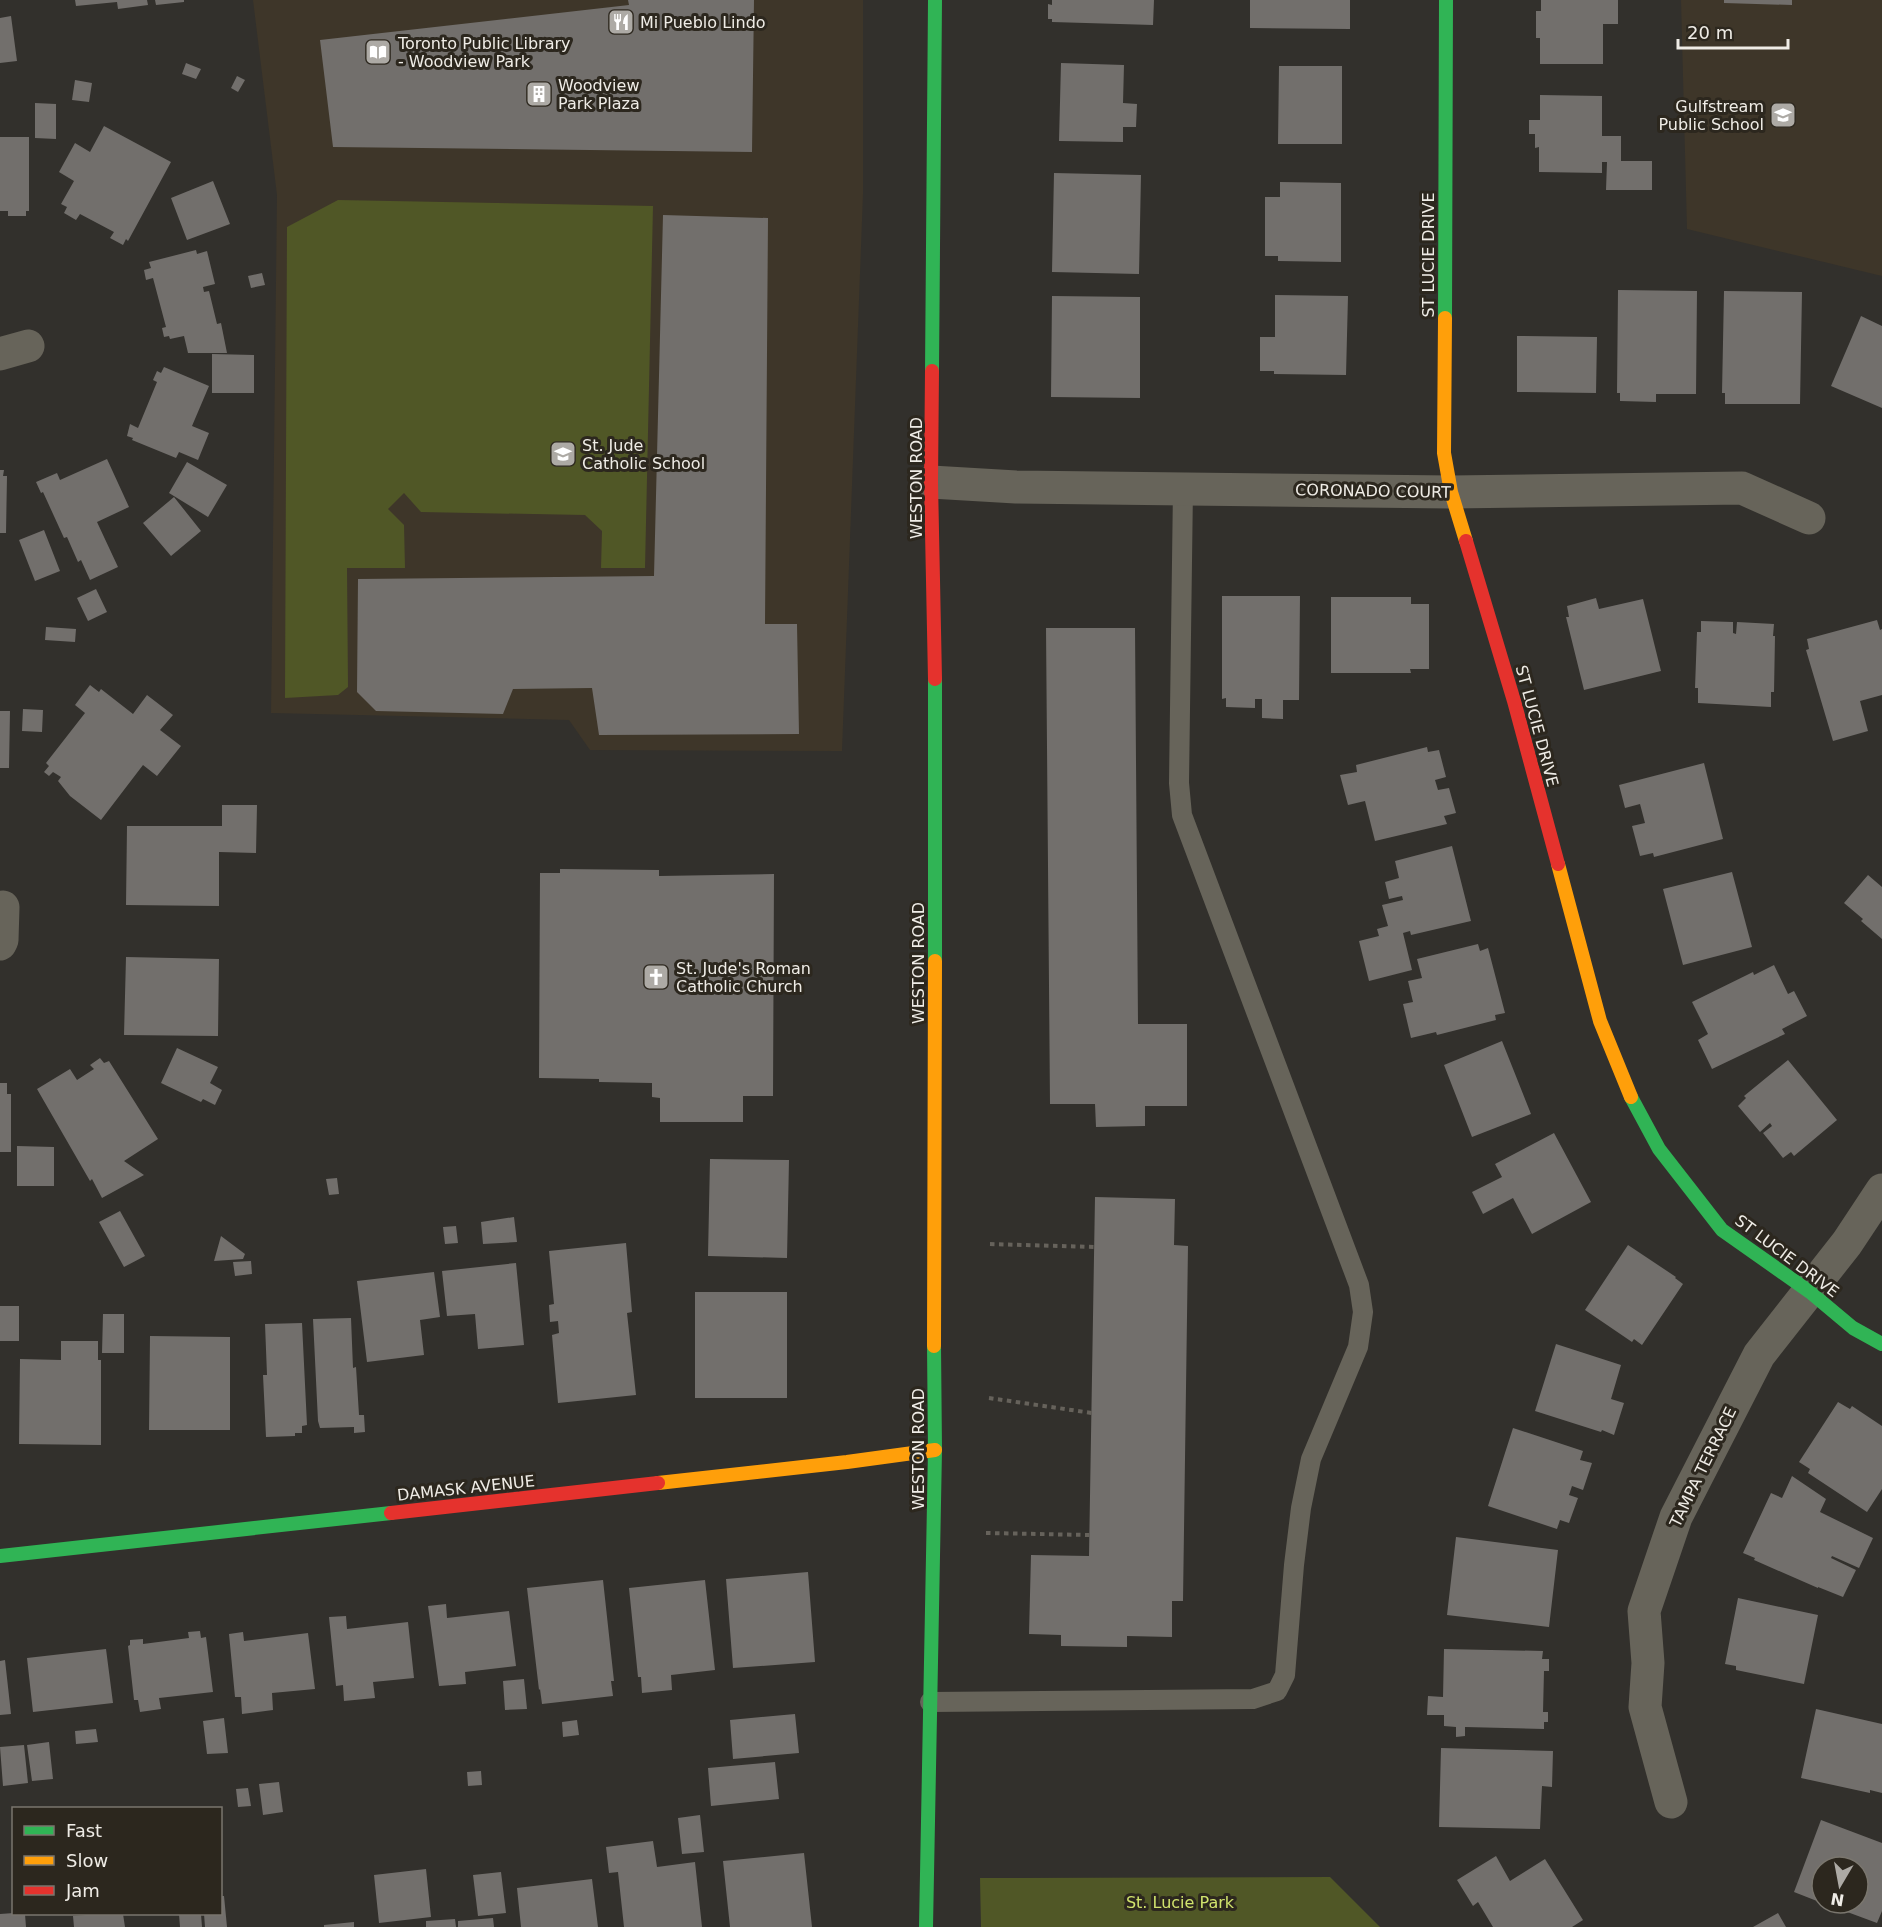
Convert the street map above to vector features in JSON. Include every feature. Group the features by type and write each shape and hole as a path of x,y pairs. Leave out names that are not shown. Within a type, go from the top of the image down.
{"street":[{"name":"WESTON ROAD","path":"926,1927 935,1450 933,1259 936,705 931,482 935,0"},
{"name":"ST LUCIE DRIVE","path":"1446,0 1444,453 1451,492 1514,701 1600,1021 1634,1105 1659,1149 1722,1230 1810,1292 1853,1328 1882,1344"},
{"name":"CORONADO COURT","path":"931,482 1016,487 1451,492 1742,488 1809,518"},
{"path":"0,945 3,907"},
{"name":"TAMPA TERRACE","path":"1671,1803 1645,1707 1648,1663 1644,1611 1676,1517 1759,1354 1847,1243 1882,1190"},
{"name":"DAMASK AVENUE","path":"0,1556 778,1470 935,1450"}],"lane":[{"path":"930,1702 1253,1699 1277,1691 1285,1675 1294,1565 1301,1508 1311,1459 1358,1347 1363,1312 1359,1285 1182,814 1179,783 1183,488"}],"path":[{"path":"990,1244 1095,1247"},
{"path":"989,1398 1092,1413"},
{"path":"986,1533 1090,1535"}],"shaded area":[{"name":"St. Jude Catholic School","path":"253,0 863,0 863,194 842,751 590,750 569,720 271,713 277,195"},
{"name":"Gulfstream Public School","path":"1681,0 1882,0 1882,276 1687,229"}],"green space":[{"path":"338,200 653,206 645,568 601,568 602,531 585,515 421,512 404,493 388,509 404,525 405,568 347,568 348,687 338,695 285,698 287,227"},
{"name":"St. Lucie Park","path":"1330,1877 1380,1927 981,1927 980,1878"}],"building":[{"path":"75,0 147,0 148,5 118,9 117,2 76,6"},
{"path":"155,0 184,0 184,2 156,5"},
{"name":"Woodview Park Plaza","path":"628,0 754,0 752,152 333,147 320,40 629,5"},
{"path":"1052,0 1154,0 1153,25 1052,22 1052,19 1048,19 1048,4 1052,5"},
{"path":"1250,0 1350,0 1350,29 1250,28"},
{"path":"1541,0 1618,0 1618,24 1603,24 1603,64 1540,64 1540,38 1536,38 1536,11 1541,11"},
{"path":"1724,0 1792,0 1792,5 1724,3"},
{"path":"11,16 17,61 0,63 0,18"},
{"path":"186,63 201,69 196,79 182,74"},
{"path":"1061,63 1124,65 1123,103 1137,104 1136,127 1123,127 1123,142 1059,141"},
{"path":"1279,66 1342,66 1342,144 1278,144"},
{"path":"237,76 245,80 238,92 231,88"},
{"path":"75,80 92,83 89,102 72,100"},
{"path":"1540,95 1602,96 1602,136 1621,136 1621,161 1652,161 1652,190 1606,190 1607,162 1602,162 1602,173 1539,172 1539,147 1535,148 1535,134 1529,134 1529,120 1540,120"},
{"path":"35,103 56,104 56,139 35,138"},
{"path":"104,126 171,162 128,241 126,239 123,245 110,238 114,232 80,214 76,220 64,213 67,207 61,204 74,181 59,172 75,143 90,152"},
{"path":"0,137 29,137 29,211 26,211 26,216 8,216 8,211 0,211"},
{"path":"1054,173 1141,175 1139,274 1052,272"},
{"path":"213,181 230,224 187,240 171,198"},
{"path":"1280,182 1341,183 1341,262 1278,261 1278,256 1265,256 1265,197 1280,197"},
{"path":"663,215 768,218 765,624 797,624 799,734 599,735 592,688 513,689 503,714 376,711 357,692 358,579 654,576"},
{"path":"196,250 197,254 207,251 215,284 203,287 204,292 209,291 217,324 221,323 227,353 188,353 184,336 170,339 169,336 164,337 162,328 166,327 153,278 146,280 144,270 151,268 149,262"},
{"path":"262,273 265,285 251,288 248,276"},
{"path":"1618,290 1697,291 1696,394 1656,394 1656,402 1620,401 1620,393 1617,393"},
{"path":"1724,291 1802,292 1800,404 1725,404 1725,393 1722,393"},
{"path":"1275,295 1348,296 1346,375 1274,374 1274,371 1260,371 1260,337 1275,337"},
{"path":"1052,296 1140,297 1140,398 1051,397"},
{"path":"1861,316 1882,326 1882,408 1831,386"},
{"path":"1517,336 1597,337 1596,393 1517,392"},
{"path":"212,354 254,355 254,393 212,393"},
{"path":"164,367 209,386 192,426 209,433 198,460 179,452 176,458 127,436 130,424 138,428 157,382 153,380 157,371 161,373"},
{"path":"107,459 129,507 97,522 118,567 90,580 81,560 78,562 67,537 64,538 36,482 57,473 60,480"},
{"path":"187,462 227,485 208,517 169,493"},
{"path":"0,470 4,470 3,476 7,476 6,533 0,533"},
{"path":"174,497 201,531 171,556 143,523"},
{"path":"44,530 60,571 35,581 19,540"},
{"path":"96,589 107,612 88,621 77,598"},
{"path":"1222,596 1300,596 1299,700 1283,700 1283,719 1262,718 1262,699 1255,699 1255,708 1226,707 1226,698 1222,699"},
{"path":"1331,597 1411,597 1411,604 1429,604 1429,669 1410,669 1411,673 1331,673"},
{"path":"1596,598 1599,609 1643,599 1661,671 1584,690 1566,617 1569,617 1567,606"},
{"path":"1877,620 1880,630 1882,629 1882,695 1860,701 1868,731 1833,741 1806,650 1809,649 1807,639"},
{"path":"1701,621 1733,622 1733,633 1736,634 1737,622 1774,624 1774,692 1771,692 1771,707 1698,703 1698,688 1695,688 1697,632 1701,632"},
{"path":"46,627 76,629 75,642 45,640"},
{"path":"1046,628 1135,628 1138,1024 1187,1024 1187,1106 1145,1106 1145,1126 1096,1127 1095,1104 1050,1104"},
{"path":"90,685 99,692 101,689 133,714 147,695 173,715 160,730 181,746 157,776 143,765 101,820 70,796 58,781 61,777 53,772 49,776 44,772 49,766 46,763 85,713 75,705"},
{"path":"23,709 43,710 42,732 22,731"},
{"path":"0,711 10,711 9,768 0,768"},
{"path":"1427,747 1428,752 1439,750 1446,777 1435,780 1438,790 1449,788 1456,813 1444,816 1447,824 1375,841 1365,801 1348,805 1340,775 1357,772 1356,765"},
{"path":"1704,763 1723,839 1654,857 1653,853 1640,856 1632,826 1645,823 1640,804 1625,808 1619,785"},
{"path":"222,805 257,805 256,853 219,852 219,906 126,905 127,826 222,826"},
{"path":"1452,846 1471,921 1411,935 1410,931 1403,933 1412,970 1369,981 1359,941 1379,936 1377,929 1388,926 1382,905 1403,900 1402,896 1389,899 1385,882 1399,878 1395,861"},
{"name":"St. Jude's Roman Catholic Church","path":"560,869 659,870 659,876 774,874 773,1096 743,1096 743,1122 660,1122 660,1098 652,1097 652,1083 539,1078 540,873 560,873"},
{"path":"1732,872 1752,947 1683,965 1663,889"},
{"path":"1868,875 1882,887 1882,939 1844,903"},
{"path":"1478,944 1480,951 1488,948 1505,1013 1495,1015 1496,1020 1437,1035 1436,1032 1411,1038 1403,1004 1413,1002 1408,981 1422,978 1417,959"},
{"path":"126,957 219,959 218,1036 124,1035"},
{"path":"1774,965 1788,994 1794,991 1807,1016 1782,1029 1785,1034 1712,1069 1698,1040 1708,1034 1692,1002 1753,972 1754,975"},
{"path":"1502,1041 1531,1114 1472,1137 1444,1065"},
{"path":"177,1048 218,1067 210,1083 222,1090 215,1105 203,1099 201,1102 161,1083"},
{"path":"100,1058 104,1063 109,1061 158,1139 124,1161 144,1175 102,1198 37,1089 70,1069 77,1080 94,1069 90,1065"},
{"path":"1788,1060 1837,1120 1794,1156 1791,1152 1783,1158 1763,1133 1772,1126 1770,1123 1760,1132 1738,1106 1746,1098 1744,1096"},
{"path":"0,1083 7,1083 7,1094 11,1094 11,1152 0,1152"},
{"path":"1554,1133 1591,1202 1532,1234 1513,1198 1483,1214 1472,1192 1502,1177 1495,1164"},
{"path":"17,1146 54,1147 54,1186 17,1186"},
{"path":"710,1159 789,1160 787,1258 708,1256"},
{"path":"337,1178 339,1194 329,1195 326,1179"},
{"path":"1095,1197 1175,1199 1174,1245 1188,1246 1183,1601 1172,1601 1172,1637 1127,1636 1127,1647 1061,1646 1061,1635 1029,1634 1031,1555 1089,1556"},
{"path":"120,1211 145,1256 124,1267 99,1222"},
{"path":"514,1217 517,1242 483,1244 481,1222"},
{"path":"456,1226 458,1243 445,1244 443,1227"},
{"path":"221,1236 245,1254 243,1259 214,1261"},
{"path":"626,1243 632,1312 627,1313 636,1395 558,1403 552,1335 559,1333 558,1321 550,1322 549,1305 554,1304 549,1251"},
{"path":"1628,1245 1683,1284 1642,1345 1634,1339 1632,1342 1585,1310"},
{"path":"251,1261 252,1274 235,1276 233,1262"},
{"path":"516,1263 524,1345 478,1349 475,1314 447,1316 442,1271"},
{"path":"434,1272 440,1317 420,1320 424,1355 367,1362 357,1281"},
{"path":"695,1292 787,1292 787,1398 695,1398"},
{"path":"0,1306 19,1306 19,1341 0,1341"},
{"path":"103,1314 124,1314 124,1353 102,1353"},
{"path":"351,1318 353,1368 356,1367 359,1415 364,1415 365,1432 354,1433 354,1427 320,1428 313,1319"},
{"path":"302,1323 307,1425 302,1426 302,1433 295,1433 295,1436 266,1437 263,1375 267,1375 265,1324"},
{"path":"150,1336 230,1337 230,1430 149,1430"},
{"path":"61,1341 98,1341 98,1360 101,1360 101,1445 19,1444 20,1359 61,1360"},
{"path":"1556,1344 1621,1365 1611,1399 1624,1403 1614,1435 1535,1411"},
{"path":"1838,1402 1850,1409 1852,1406 1882,1426 1882,1489 1867,1512 1808,1473 1810,1469 1799,1462"},
{"path":"1513,1428 1583,1451 1580,1460 1592,1463 1583,1490 1572,1486 1569,1495 1578,1498 1569,1523 1560,1520 1557,1529 1488,1506"},
{"path":"1792,1476 1826,1499 1820,1512 1873,1538 1859,1568 1832,1556 1831,1558 1856,1570 1843,1597 1754,1560 1755,1558 1743,1553 1771,1493 1782,1498"},
{"path":"1456,1537 1558,1550 1549,1627 1447,1615"},
{"path":"808,1572 815,1662 733,1668 726,1579"},
{"path":"603,1580 614,1681 611,1681 613,1696 542,1704 527,1588"},
{"path":"705,1580 715,1670 671,1675 672,1690 642,1693 641,1677 638,1677 629,1588"},
{"path":"1738,1598 1818,1615 1804,1684 1736,1670 1736,1666 1725,1664"},
{"path":"446,1604 447,1618 509,1611 516,1666 465,1672 466,1684 439,1686 428,1606"},
{"path":"346,1616 347,1629 408,1622 414,1678 373,1682 375,1698 344,1701 343,1685 336,1686 329,1617"},
{"path":"200,1631 201,1638 206,1637 213,1692 159,1698 161,1709 140,1712 138,1700 134,1700 128,1646 130,1640 143,1639 143,1644 189,1638 188,1632"},
{"path":"243,1632 244,1641 308,1633 315,1689 272,1693 273,1710 242,1714 241,1697 235,1697 229,1634"},
{"path":"106,1649 113,1703 33,1712 27,1658"},
{"path":"1444,1649 1543,1651 1542,1659 1549,1659 1549,1671 1544,1671 1543,1712 1548,1712 1548,1722 1544,1722 1544,1729 1465,1727 1465,1736 1456,1737 1456,1727 1444,1726 1444,1715 1427,1715 1428,1696 1443,1697"},
{"path":"5,1660 11,1714 0,1715 0,1661"},
{"path":"524,1679 527,1709 505,1710 503,1681"},
{"path":"1816,1709 1882,1724 1882,1793 1870,1790 1870,1793 1801,1778"},
{"path":"795,1714 799,1753 733,1759 730,1720"},
{"path":"224,1718 228,1753 207,1754 203,1721"},
{"path":"577,1720 579,1735 563,1737 562,1722"},
{"path":"96,1729 98,1742 76,1744 75,1731"},
{"path":"49,1742 53,1779 32,1781 27,1745"},
{"path":"24,1745 28,1783 3,1786 0,1747"},
{"path":"1441,1748 1553,1751 1552,1787 1542,1786 1540,1829 1439,1827"},
{"path":"775,1762 779,1799 711,1806 708,1768"},
{"path":"481,1771 482,1785 468,1786 467,1772"},
{"path":"279,1782 283,1812 263,1815 259,1784"},
{"path":"248,1788 251,1806 238,1807 236,1789"},
{"path":"700,1815 704,1852 682,1854 678,1818"},
{"path":"1821,1820 1882,1843 1882,1911 1877,1923 1855,1915 1870,1915 1870,1855 1810,1855 1810,1898 1794,1892"},
{"path":"653,1841 657,1867 695,1862 702,1927 624,1927 618,1872 609,1873 606,1847"},
{"path":"804,1853 812,1927 730,1927 723,1861"},
{"path":"1496,1856 1510,1881 1545,1859 1583,1920 1572,1927 1493,1927 1478,1902 1473,1906 1457,1880"},
{"path":"426,1869 431,1917 379,1923 374,1875"},
{"path":"501,1872 506,1913 478,1916 473,1875"},
{"path":"592,1879 598,1927 521,1927 517,1888"},
{"path":"222,1896 224,1896 227,1927 205,1927 204,1915 222,1915"},
{"path":"1778,1913 1786,1927 1753,1927"},
{"path":"0,1914 25,1915 26,1927 0,1927"},
{"path":"123,1915 125,1927 74,1927 73,1916"},
{"path":"179,1915 201,1915 202,1927 180,1927"},
{"path":"493,1918 494,1927 458,1927 458,1921"},
{"path":"455,1919 456,1927 426,1927 426,1921"},
{"path":"354,1922 354,1927 324,1927 324,1925"}],"traffic: fast":[{"path":"932,371 935,0"},
{"path":"1445,318 1446,0"},
{"path":"935,679 935,961"},
{"path":"1631,1097 1659,1149 1722,1230 1810,1292 1853,1328 1882,1344"},
{"path":"926,1927 935,1450 934,1346"},
{"path":"0,1556 391,1513"}],"traffic: slow":[{"path":"1445,318 1444,453 1451,492 1466,541"},
{"path":"1558,864 1600,1021 1631,1097"},
{"path":"934,1346 935,961"},
{"path":"658,1483 935,1450"}],"traffic: jam":[{"path":"932,371 931,482 935,679"},
{"path":"1466,541 1514,701 1558,864"},
{"path":"391,1513 658,1483"}],"place":[{"name":"Mi Pueblo Lindo","path":"621,22"},
{"name":"Toronto Public Library - Woodview Park","path":"378,52"},
{"name":"Woodview Park Plaza","path":"539,94"},
{"name":"Gulfstream Public School","path":"1783,115"},
{"name":"St. Jude Catholic School","path":"563,454"},
{"name":"St. Jude's Roman Catholic Church","path":"656,977"}]}
